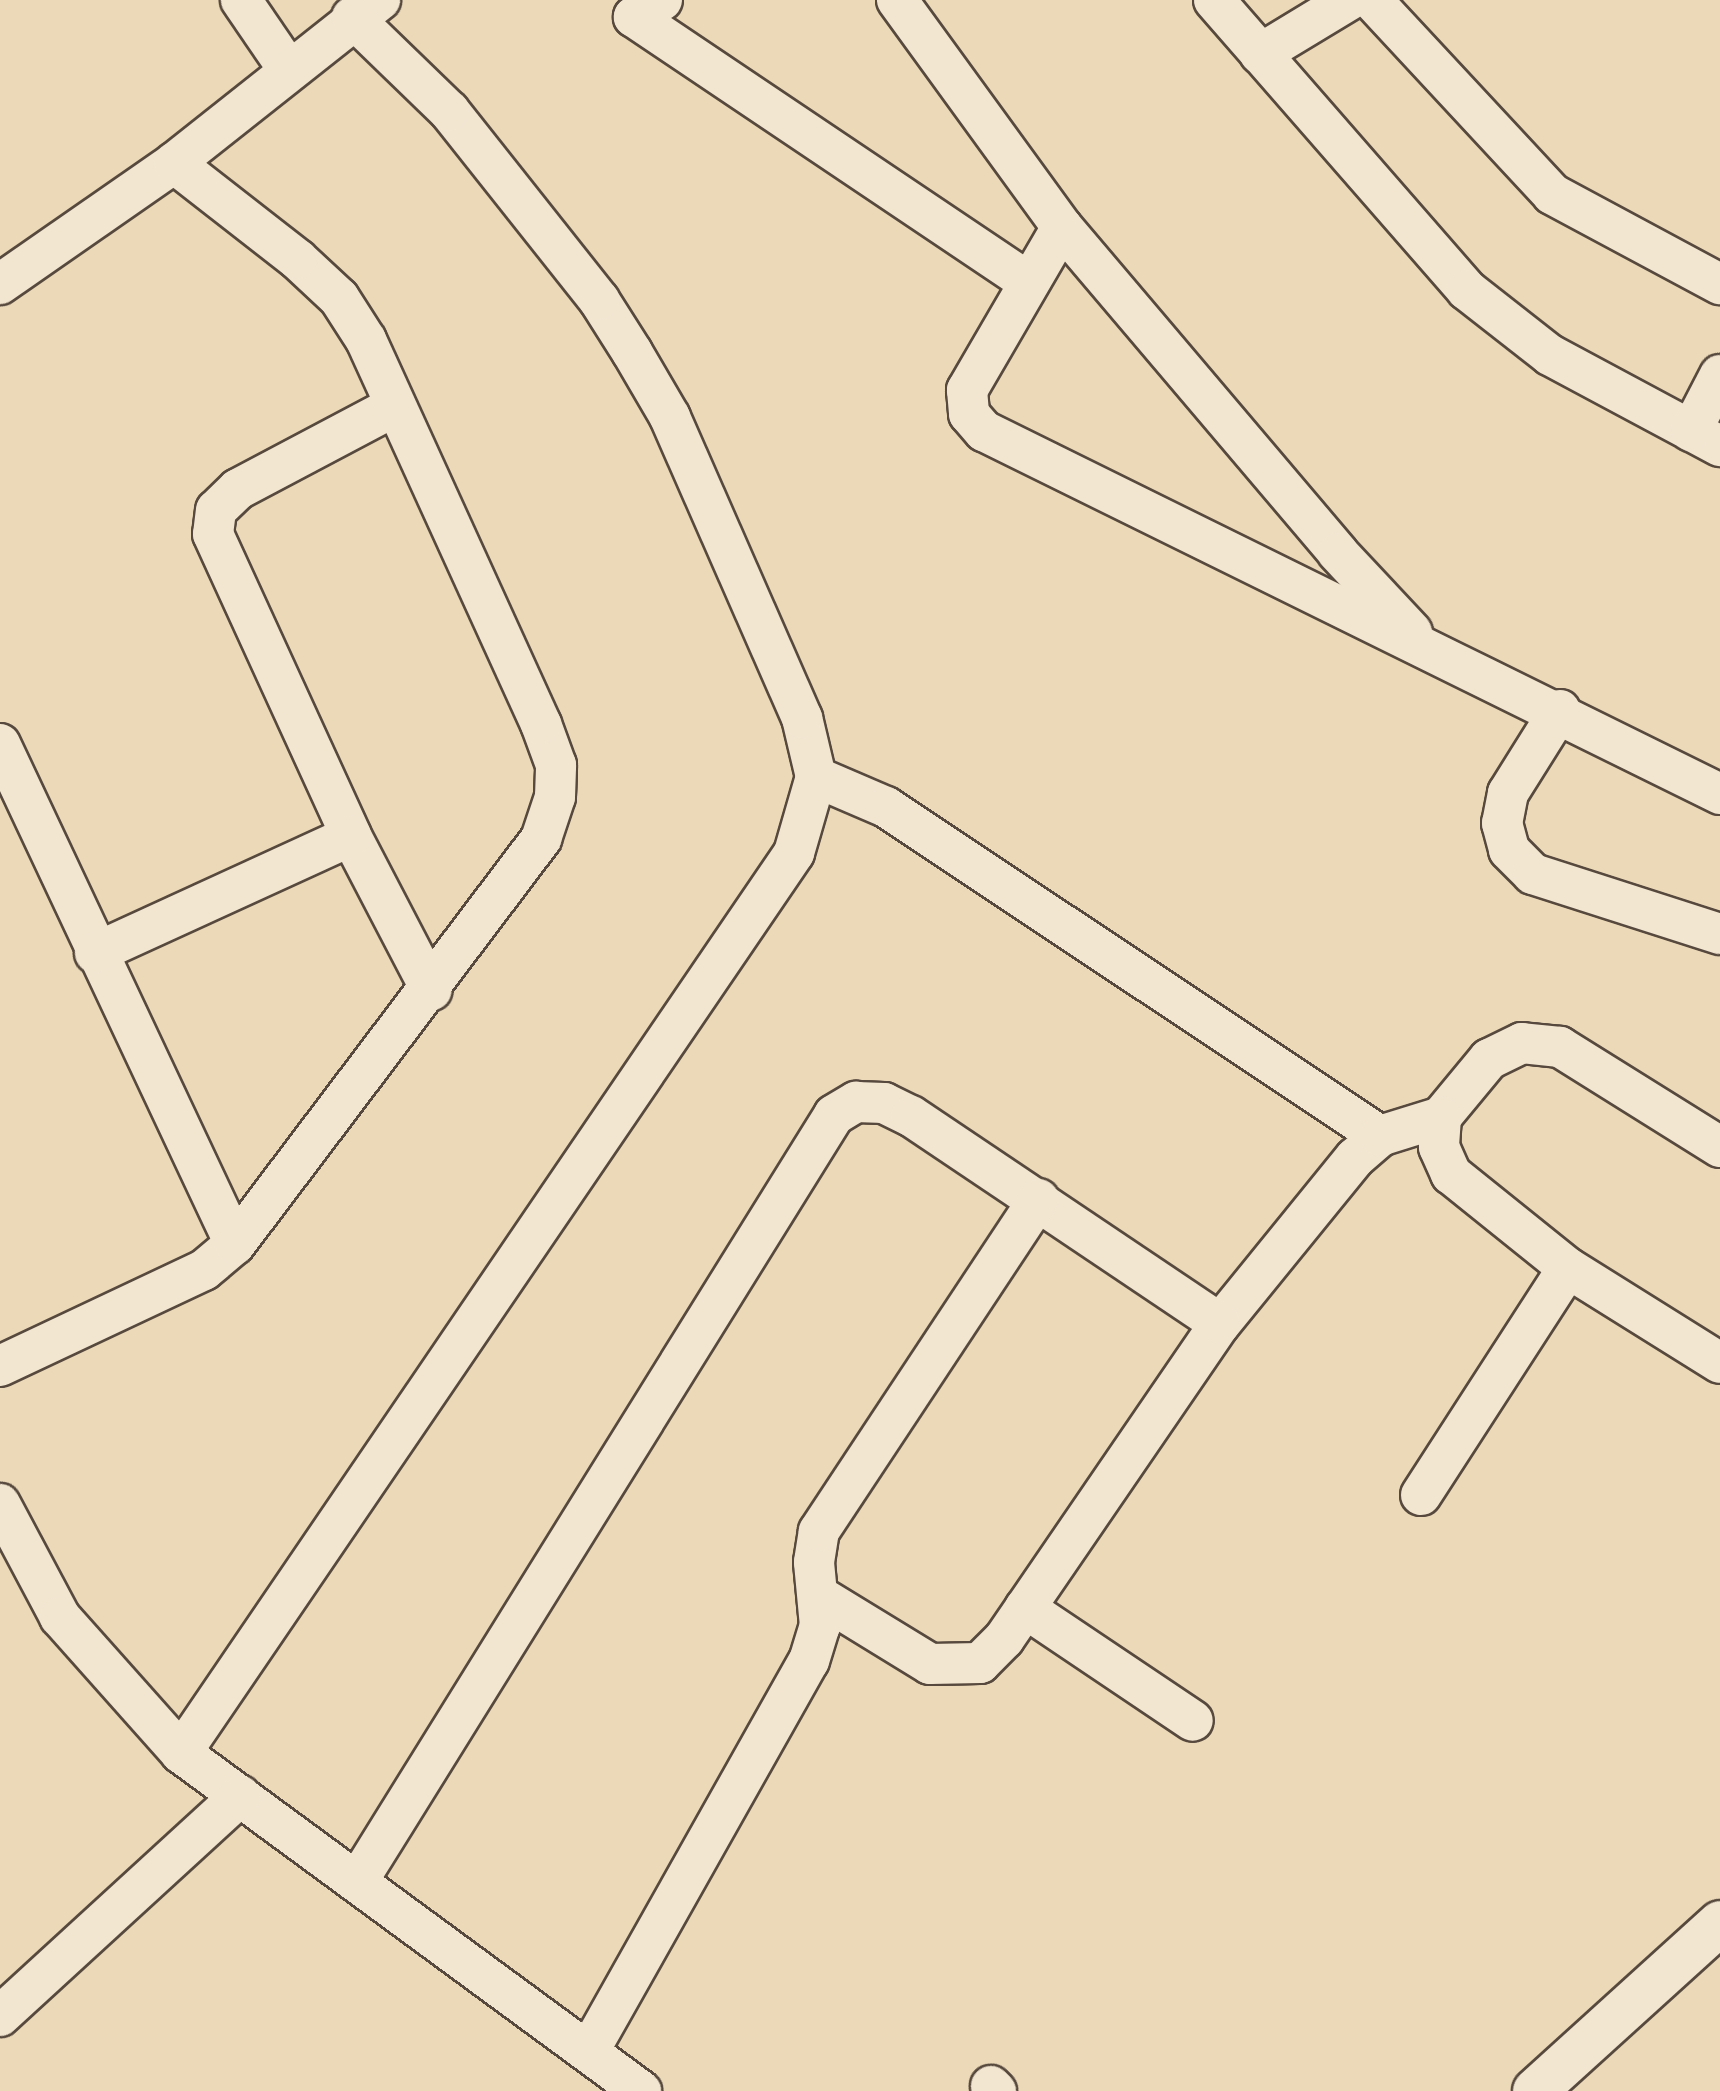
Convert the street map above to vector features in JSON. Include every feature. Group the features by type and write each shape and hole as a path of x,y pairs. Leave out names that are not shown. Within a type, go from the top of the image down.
{"street":[{"path":"241,0 288,69"},
{"path":"662,0 634,17 1026,280"},
{"path":"897,0 1062,227 1338,553 1431,652"},
{"path":"1214,0 1467,290 1550,355 1706,438 1720,375"},
{"path":"1260,54 1349,0"},
{"path":"1372,0 1552,194 1720,284"},
{"path":"0,284 174,163 366,8 599,300 632,352 670,417 796,703 816,777 794,853 181,1753"},
{"path":"0,1366 204,1270 235,1244 431,990 541,839 555,797 556,765 395,406 339,298 174,163"},
{"path":"1062,227 1026,280 967,390 969,414 984,431 1431,652 1560,710 1720,794"},
{"path":"395,406 238,489 216,510 213,534 351,836 431,990"},
{"path":"1560,710 1508,793 1502,823 1509,850 1533,874 1720,934"},
{"path":"0,744 95,953 235,1244"},
{"path":"816,777 886,807 1380,1136"},
{"path":"95,953 351,836"},
{"path":"819,1596 930,1664 955,1668 980,1663 1025,1608 1220,1324 1380,1136 1441,1117 1489,1059 1522,1043 1548,1046 1591,1064 1720,1147"},
{"path":"357,1882 834,1115 856,1102 884,1103 1039,1199 1220,1324"},
{"path":"1441,1117 1439,1147 1451,1174 1568,1268 1720,1363"},
{"path":"590,2049 809,1661 820,1626 814,1562 819,1531 835,1502 1039,1199"},
{"path":"1421,1495 1568,1268"},
{"path":"0,1504 60,1617 181,1753 590,2049 641,2091"},
{"path":"1025,1608 1193,1721"},
{"path":"0,2016 240,1796"},
{"path":"1535,2091 1720,1923"}]}
